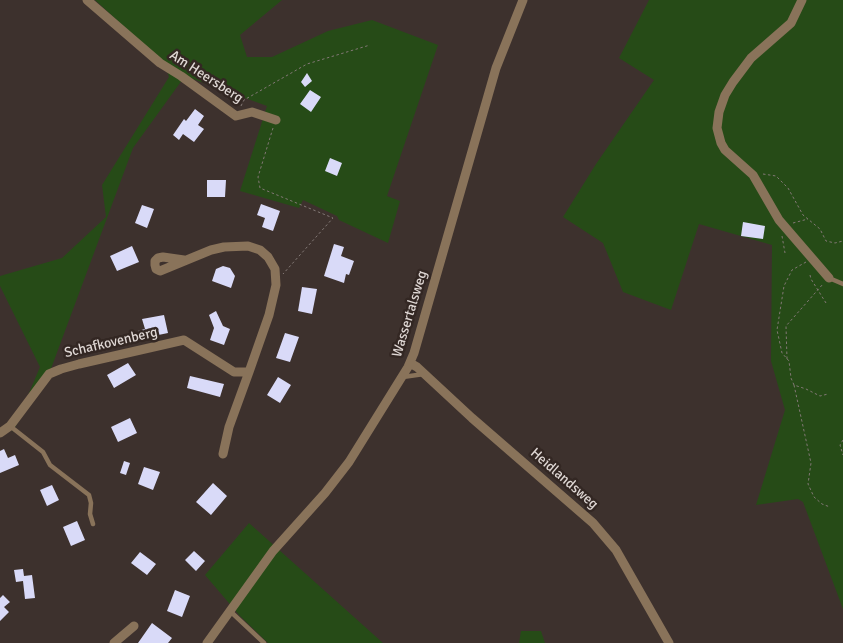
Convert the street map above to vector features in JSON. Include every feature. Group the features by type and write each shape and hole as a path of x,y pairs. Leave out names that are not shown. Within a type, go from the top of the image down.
{"street":[{"name":"Am Heersberg","path":"87,0 160,64 181,76 236,116 252,112 276,120"},
{"name":"Wassertalsweg","path":"206,643 272,551 325,493 349,462 410,363 496,68 523,0"},
{"path":"802,0 791,23 763,47 742,69 725,95 719,112 717,128 721,143 734,160 752,175 781,221 828,278"},
{"path":"184,260 224,247 248,246 260,250 268,257 275,269 276,282 269,315 229,427 223,454"},
{"name":"Schafkovenberg","path":"0,433 10,426 50,374 61,368 184,340 234,372 249,372"},
{"name":"Heidlandsweg","path":"410,363 593,523 616,550 669,643"},
{"path":"114,643 134,626"}],"lane":[{"path":"828,278 843,284"},
{"path":"401,377 424,374"},
{"path":"10,426 43,452 50,465 58,472 89,495 91,503 90,514 93,524"},
{"path":"230,611 264,643"}],"path":[{"path":"236,116 244,100 307,64 370,46"},
{"path":"276,120 258,177 260,188 333,218 276,282"},
{"path":"752,175 768,174 780,179 788,188 798,207 820,229 826,241 835,243 843,241"},
{"path":"785,253 781,221 795,224 808,219"},
{"path":"812,258 792,270 784,286 777,330 782,352 789,361 791,378 811,463 808,484 814,496 822,504 830,507"},
{"path":"810,275 826,303"},
{"path":"787,360 786,326 828,278"},
{"path":"794,385 820,396 828,394"},
{"path":"843,440 840,445 843,455"}],"green space":[{"path":"95,0 282,0 240,35 247,57 272,57 328,31 372,20 438,45 387,196 400,201 388,243 339,220 337,216 303,200 299,208 240,191 267,106 185,76 133,148 49,374 29,401 12,433 40,367 0,286 0,276 62,258 106,217 102,185 169,77 165,64"},
{"path":"649,0 843,0 843,609 803,502 798,499 756,505 785,410 771,361 772,245 699,224 671,310 623,292 603,243 563,217 596,164 654,80 619,58"},
{"path":"249,523 383,643 268,643 240,616 205,575"},
{"path":"521,631 541,631 545,643 519,643"}],"building":[{"path":"307,73 312,81 305,87 301,82"},
{"path":"310,90 321,97 311,112 300,104"},
{"path":"195,109 204,116 198,125 204,129 194,142 183,134 179,140 173,135 184,119 186,121"},
{"path":"330,158 342,163 337,176 325,171"},
{"path":"207,180 226,180 225,197 207,197"},
{"path":"261,204 280,211 273,231 262,227 265,218 257,215"},
{"path":"142,205 154,209 147,228 135,223"},
{"path":"743,222 765,226 763,239 741,236"},
{"path":"334,244 344,247 341,256 354,261 349,275 346,274 344,283 324,276"},
{"path":"132,246 139,262 117,271 110,256"},
{"path":"223,266 230,268 235,276 231,288 212,281 216,269"},
{"path":"302,287 317,289 312,314 298,311"},
{"path":"216,311 223,326 230,329 224,345 210,340 214,328 209,315"},
{"path":"164,315 168,333 139,339 138,331 145,329 142,319"},
{"path":"285,333 299,337 290,362 276,358"},
{"path":"128,363 136,375 114,388 107,375"},
{"path":"190,376 224,384 220,397 187,388"},
{"path":"278,377 291,385 280,403 267,395"},
{"path":"130,418 137,433 118,442 111,427"},
{"path":"4,449 8,458 15,455 19,465 0,473 0,451"},
{"path":"124,461 130,463 126,475 120,473"},
{"path":"144,467 160,472 153,490 138,484"},
{"path":"213,483 227,496 211,515 196,502"},
{"path":"52,485 59,500 47,506 40,490"},
{"path":"77,521 85,540 71,546 63,527"},
{"path":"194,551 205,561 196,571 185,560"},
{"path":"140,552 156,564 147,575 131,563"},
{"path":"23,569 24,576 32,575 35,598 25,599 23,581 16,582 14,570"},
{"path":"175,590 190,596 182,617 167,611"},
{"path":"3,595 10,602 4,607 9,612 0,621 0,598"},
{"path":"152,623 172,638 168,643 138,643"}]}
